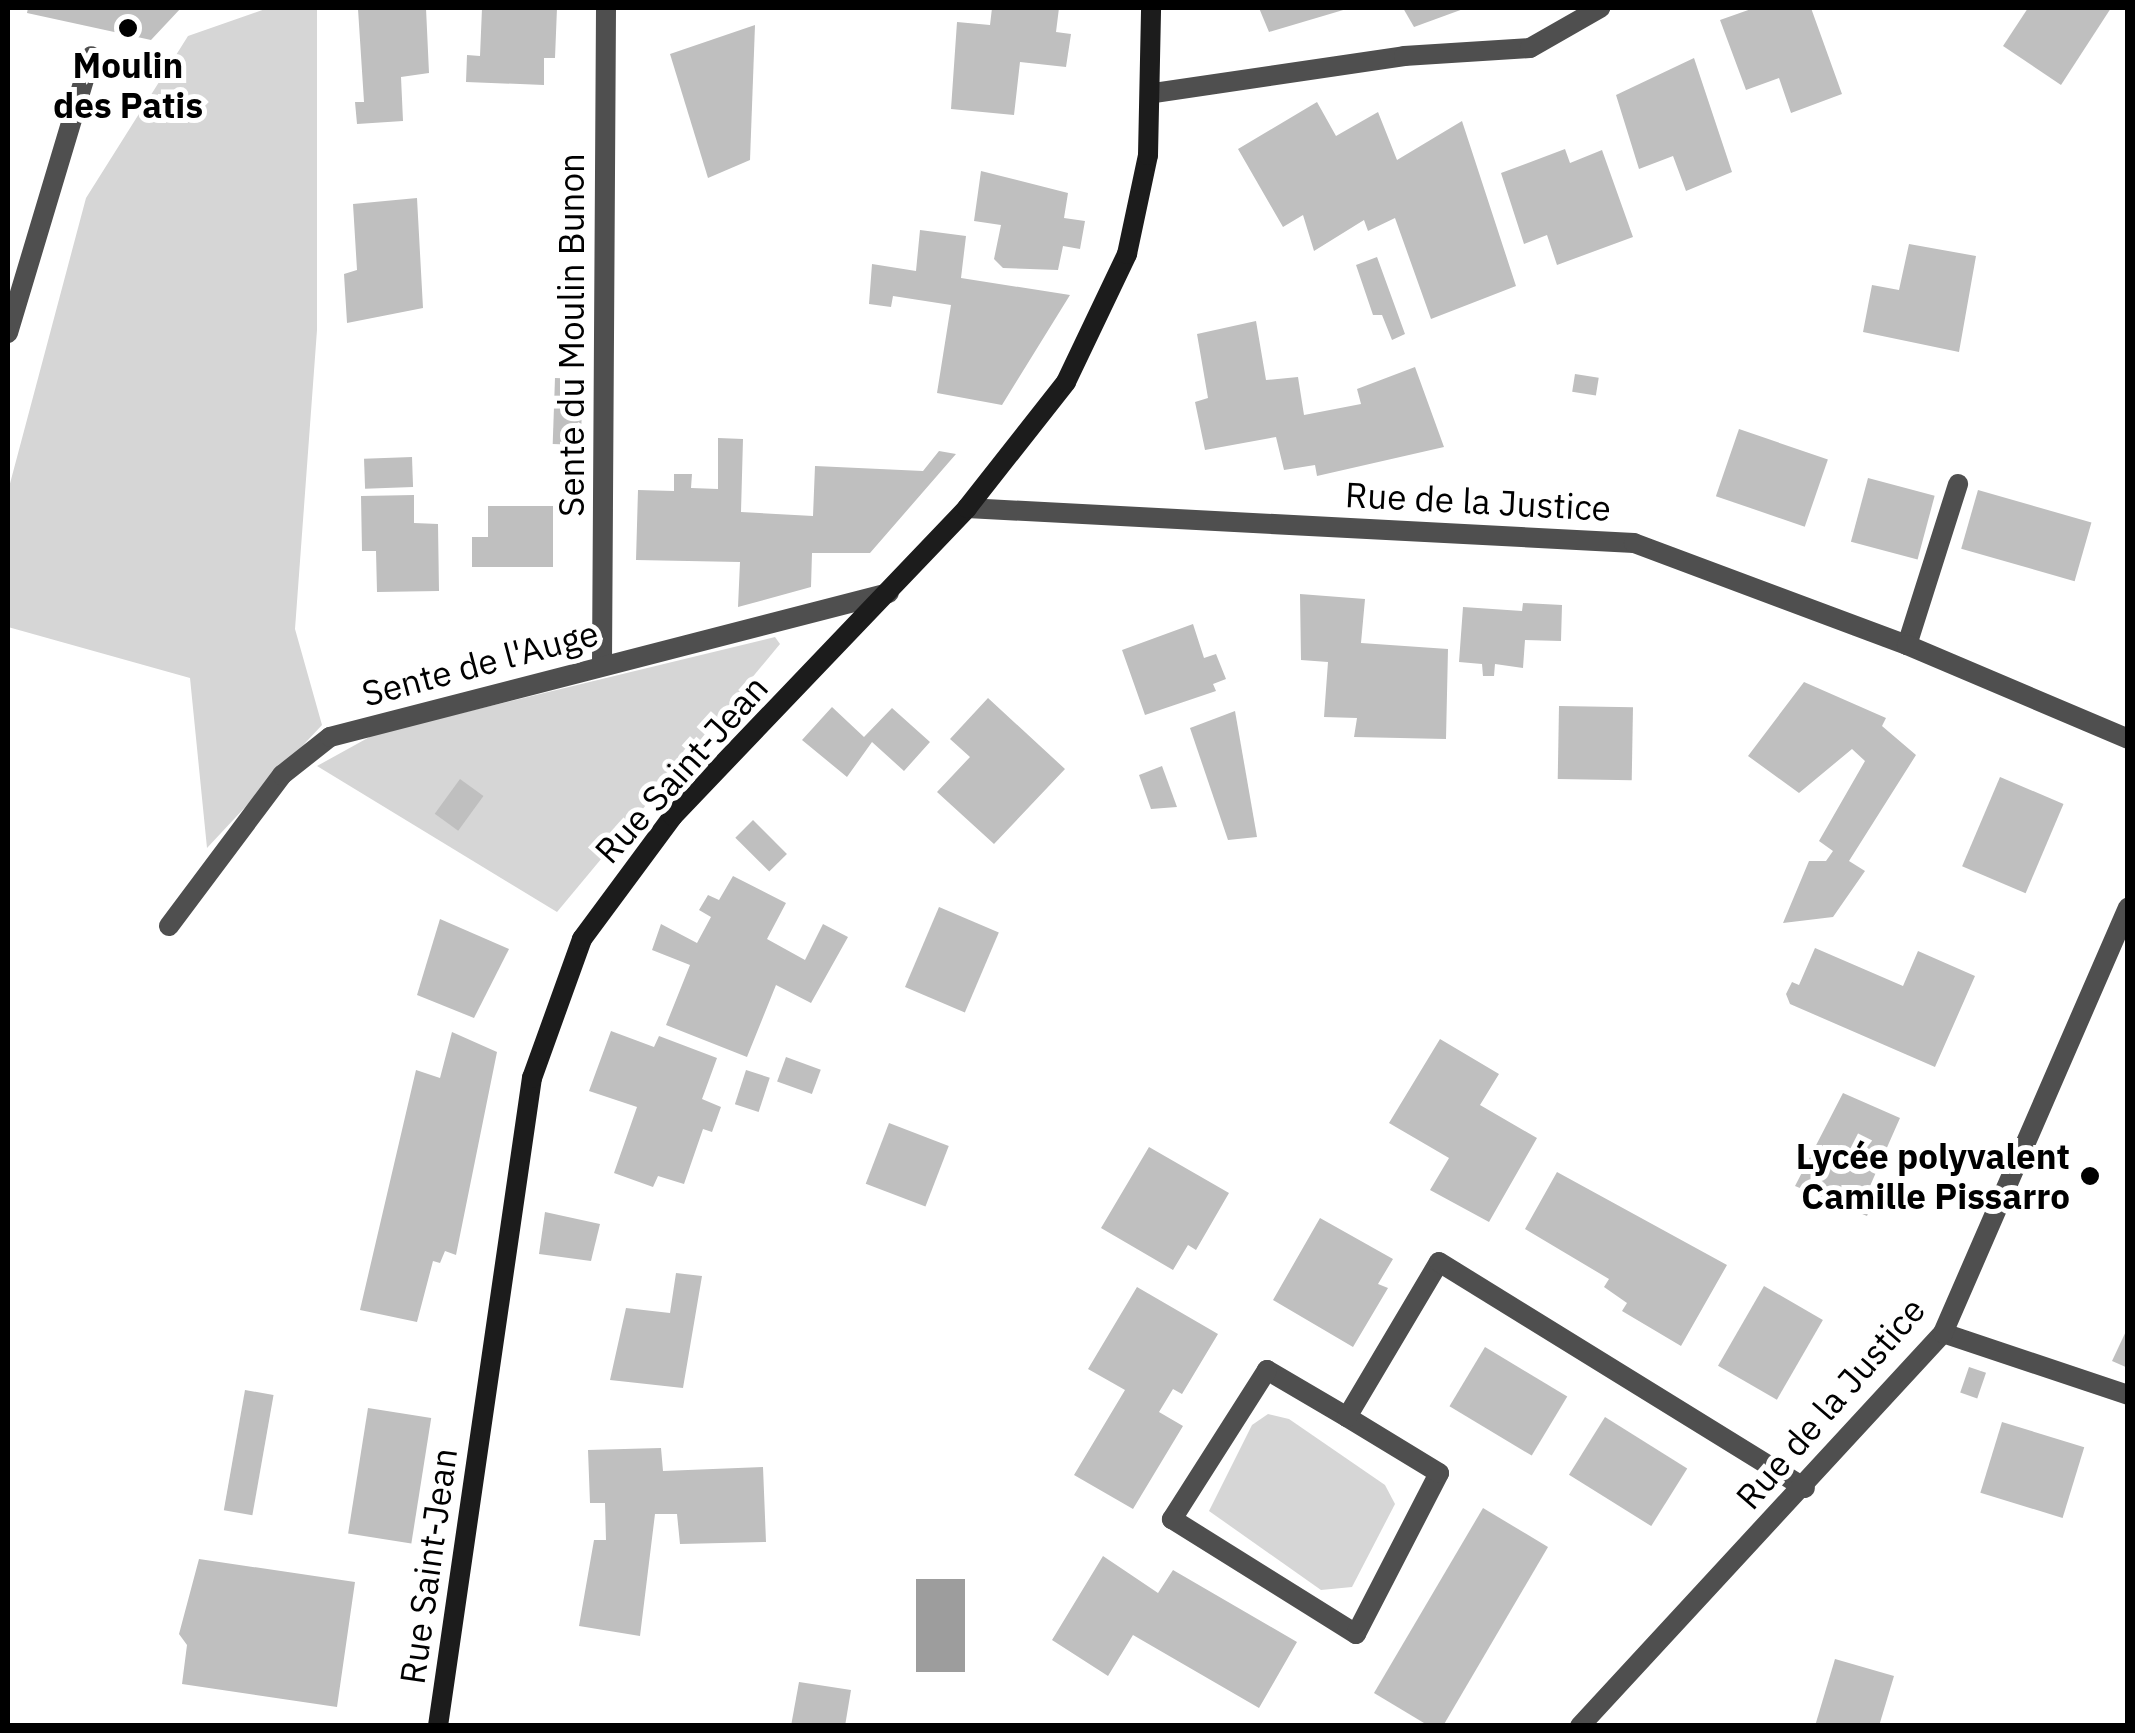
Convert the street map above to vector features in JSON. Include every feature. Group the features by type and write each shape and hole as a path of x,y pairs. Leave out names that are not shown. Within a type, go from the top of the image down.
{"street":[{"name":"Sente du Moulin Bunon","path":"602,664 606,8"},
{"name":"Rue Saint-Jean","path":"438,1726 532,1078 582,939 673,816 967,508 1066,382 1100,321 1127,254 1154,93 1151,8"},
{"path":"1154,93 1404,56 1530,48 1600,8"},
{"path":"8,333 91,56"},
{"path":"1907,644 1958,484"},
{"name":"Rue de la Justice","path":"967,508 1634,544 1907,644 2128,739"},
{"name":"Sente de l'Auge","path":"169,926 282,774 330,736 889,592"},
{"name":"Rue de la Justice","path":"1580,1726 1598,1698 1805,1488 1943,1333 2128,908"},
{"path":"1346,1416 1439,1262 1805,1488"},
{"path":"1943,1333 2128,1395"},
{"path":"1267,1370 1346,1416 1439,1474 1356,1634 1172,1519 1267,1370"}],"shaded area":[{"path":"268,8 317,8 317,330 295,629 322,725 207,848 190,678 8,627 8,491 86,198 188,36"},
{"path":"775,637 780,644 557,912 317,766 375,734"},
{"path":"1268,1414 1289,1419 1385,1485 1395,1504 1352,1587 1321,1590 1209,1511 1252,1425"},
{"path":"916,1579 965,1579 965,1672 916,1672"}],"building":[{"name":"Moulin des Patis","path":"28,8 181,8 151,40 27,13"},
{"path":"426,8 429,73 401,77 403,121 357,124 355,102 364,102 358,9"},
{"path":"482,8 557,8 555,58 544,58 544,85 466,82 467,55 480,56"},
{"path":"992,8 1059,8 1056,32 1071,34 1066,67 1020,62 1014,115 951,109 957,22 990,25"},
{"path":"1259,8 1350,8 1269,32"},
{"path":"1403,8 1466,8 1414,27"},
{"path":"1754,8 1811,8 1842,94 1791,113 1779,78 1746,90 1720,20"},
{"path":"2028,8 2111,8 2061,85 2003,46"},
{"path":"755,25 750,160 708,178 670,54"},
{"path":"1694,58 1732,172 1686,191 1673,156 1639,169 1616,95"},
{"path":"1317,102 1336,136 1378,112 1397,160 1462,121 1516,286 1431,319 1395,218 1368,231 1364,220 1314,251 1303,215 1283,227 1238,149"},
{"path":"1565,149 1570,163 1602,150 1633,237 1557,265 1547,235 1524,244 1501,173"},
{"path":"981,171 1068,193 1064,218 1085,221 1080,249 1063,246 1058,270 1003,268 994,259 1001,225 974,221"},
{"path":"417,198 423,308 347,323 344,274 357,270 353,204"},
{"path":"920,230 966,236 961,278 1070,295 1002,405 937,393 951,305 893,296 891,307 869,304 872,264 916,271"},
{"path":"1909,244 1976,256 1959,352 1863,332 1872,285 1899,290"},
{"path":"1377,257 1405,334 1392,340 1382,315 1373,315 1356,265"},
{"path":"1256,321 1266,380 1298,377 1304,415 1361,404 1357,389 1415,367 1444,447 1317,476 1315,465 1284,470 1276,437 1205,450 1195,402 1208,398 1197,334"},
{"path":"1575,374 1599,378 1596,396 1572,392"},
{"path":"555,378 583,379 581,445 553,444"},
{"path":"1739,429 1828,460 1805,527 1716,496"},
{"path":"718,438 743,439 741,512 813,516 815,466 923,471 939,451 956,454 870,553 812,553 811,587 738,607 740,562 636,560 638,490 674,491 674,474 692,474 691,488 718,489"},
{"path":"412,457 413,487 365,489 364,459"},
{"path":"1868,478 1935,496 1918,560 1851,542"},
{"path":"1978,490 2091,523 2075,581 1961,549"},
{"path":"414,495 414,523 438,524 439,591 377,592 376,551 362,551 361,496"},
{"path":"488,506 553,506 553,567 472,567 472,537 488,537"},
{"path":"1300,594 1365,599 1361,643 1448,649 1446,739 1354,737 1357,718 1324,717 1328,662 1301,660"},
{"path":"1523,603 1562,605 1561,641 1525,640 1523,668 1495,664 1494,676 1483,676 1482,664 1459,662 1463,607 1522,611"},
{"path":"1193,624 1204,658 1216,654 1226,679 1213,684 1216,691 1145,715 1122,650"},
{"path":"1804,682 1886,718 1882,726 1916,755 1849,861 1865,871 1833,917 1783,923 1809,861 1826,861 1833,851 1819,841 1865,761 1852,749 1799,793 1748,756"},
{"path":"988,698 1065,769 994,844 937,792 970,757 950,739"},
{"path":"1559,706 1633,707 1632,780 1558,779"},
{"path":"832,707 864,737 892,708 930,742 904,771 872,742 847,777 802,740"},
{"path":"1235,711 1257,837 1228,840 1190,728"},
{"path":"1162,766 1177,807 1151,809 1139,775"},
{"path":"2000,777 2064,804 2026,893 1962,866"},
{"path":"460,779 483,796 458,831 435,814"},
{"path":"753,820 787,854 769,872 735,838"},
{"path":"733,876 786,903 767,939 805,960 823,924 848,937 811,1003 776,985 747,1057 666,1025 690,965 652,950 661,924 697,943 711,917 699,910 708,895 719,900"},
{"path":"939,907 999,932 965,1012 905,987"},
{"path":"440,919 509,949 474,1018 417,995"},
{"path":"1815,948 1903,986 1918,951 1975,976 1935,1067 1790,1004 1786,994 1792,982 1799,985"},
{"path":"611,1031 654,1047 659,1036 717,1058 702,1099 721,1107 712,1132 703,1129 684,1184 658,1176 653,1187 614,1173 637,1107 589,1091"},
{"path":"452,1032 497,1052 456,1255 445,1251 440,1263 433,1261 417,1322 360,1310 416,1070 440,1078"},
{"path":"1440,1039 1499,1074 1480,1105 1537,1138 1489,1222 1430,1190 1449,1158 1389,1123"},
{"path":"786,1057 821,1070 812,1094 777,1081"},
{"path":"746,1070 770,1078 759,1112 735,1104"},
{"path":"1843,1093 1900,1118 1870,1186 1878,1188 1867,1216 1795,1186"},
{"path":"889,1123 949,1146 925,1207 866,1184"},
{"path":"1149,1147 1229,1193 1196,1250 1188,1245 1173,1270 1101,1228"},
{"path":"1557,1172 1727,1265 1681,1346 1622,1311 1627,1303 1604,1287 1609,1279 1525,1229"},
{"path":"545,1212 600,1224 591,1261 539,1254"},
{"path":"1320,1218 1393,1259 1378,1284 1388,1288 1353,1347 1273,1300"},
{"path":"676,1273 702,1276 683,1388 610,1380 626,1308 670,1313"},
{"path":"1764,1286 1823,1320 1777,1400 1718,1366"},
{"path":"1137,1287 1218,1334 1182,1394 1173,1389 1159,1412 1183,1426 1133,1509 1074,1475 1125,1390 1088,1369"},
{"path":"2128,1327 2128,1368 2112,1361"},
{"path":"1485,1347 1567,1396 1532,1456 1449,1406"},
{"path":"1969,1367 1986,1373 1977,1398 1960,1393"},
{"path":"245,1390 274,1395 252,1515 224,1510"},
{"path":"368,1408 431,1418 411,1543 348,1533"},
{"path":"1605,1417 1687,1468 1651,1526 1569,1475"},
{"path":"2002,1422 2084,1447 2063,1518 1980,1493"},
{"path":"661,1448 663,1471 763,1467 766,1542 680,1544 677,1514 655,1514 640,1636 579,1626 594,1540 606,1540 605,1503 590,1503 588,1450"},
{"path":"1483,1508 1548,1547 1443,1726 1429,1726 1374,1693"},
{"path":"1103,1556 1158,1593 1173,1570 1297,1642 1259,1708 1133,1635 1108,1676 1052,1640"},
{"path":"199,1559 355,1582 337,1707 182,1684 187,1645 179,1634"},
{"path":"1835,1659 1894,1676 1879,1726 1815,1726"},
{"path":"799,1682 851,1690 845,1726 791,1726"}],"place":[{"name":"Moulin des Patis","path":"128,28"},
{"name":"Lycée polyvalent Camille Pissarro","path":"2090,1176"}]}
